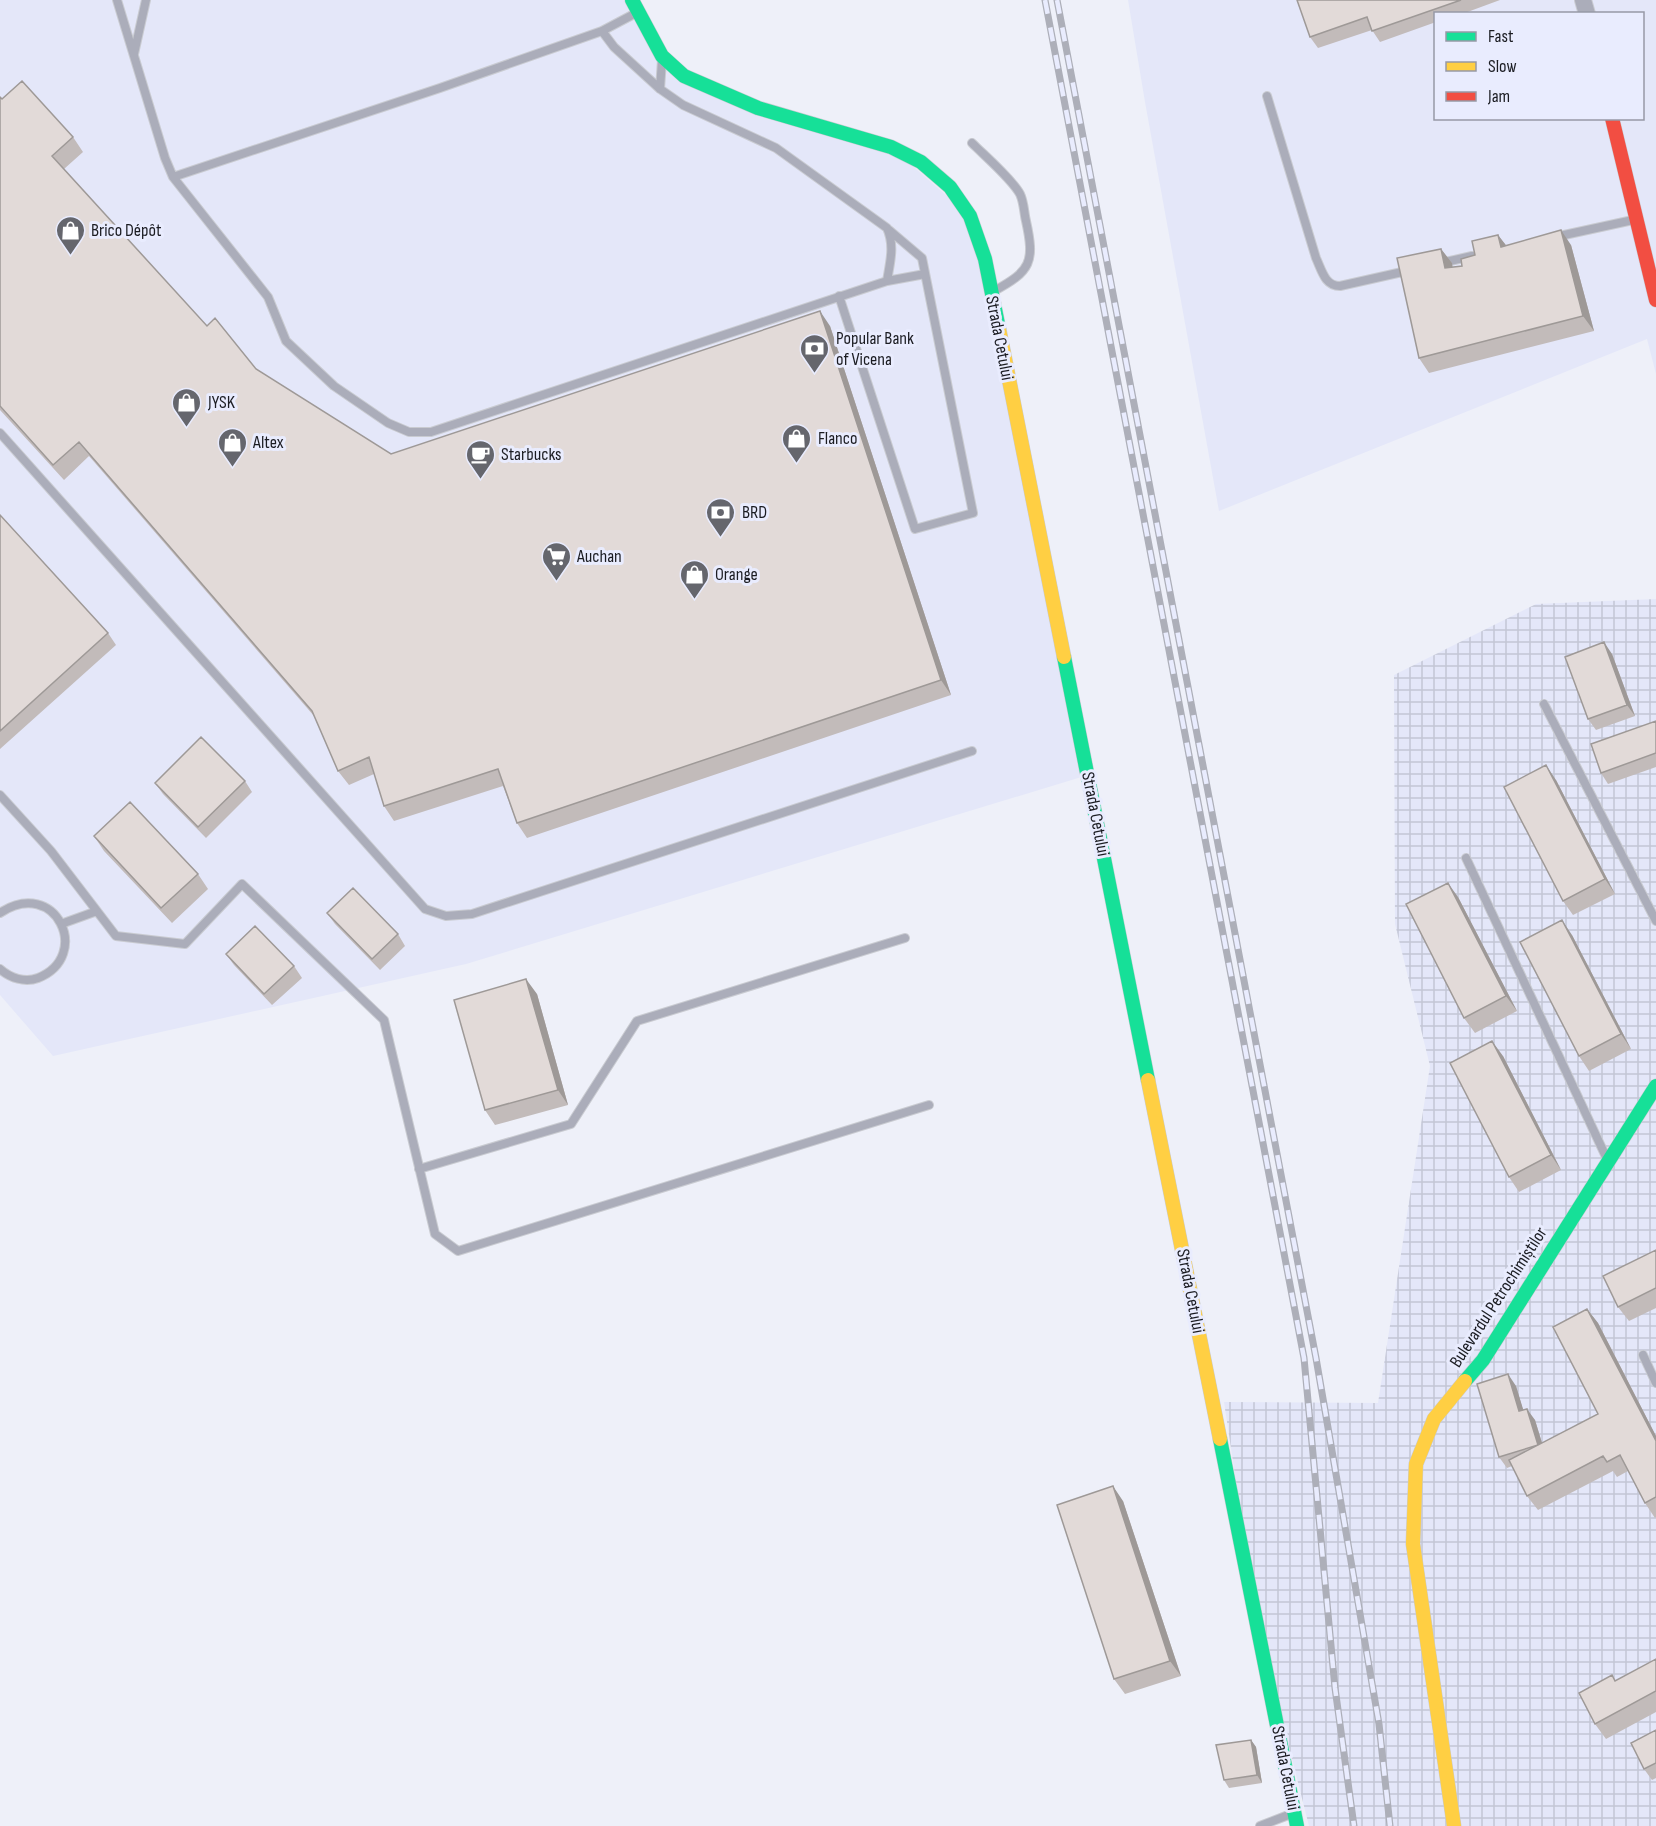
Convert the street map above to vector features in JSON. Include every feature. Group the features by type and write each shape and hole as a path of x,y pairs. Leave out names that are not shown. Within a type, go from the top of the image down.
{"street":[{"name":"Strada Cetului","path":"635,6 662,57 684,76 758,108 891,147 921,162 951,187 970,216 985,259 1295,1819"},
{"path":"1612,120 1656,300"},
{"name":"Bulevardul Petrochimiștilor","path":"1454,1826 1413,1544 1416,1464 1434,1419 1484,1360 1656,1086"}],"lane":[{"path":"134,54 146,0"},
{"path":"119,1 165,158 173,177 267,297 286,341 351,399 388,423 409,432 431,432 839,296 887,281 925,274"},
{"path":"173,177 602,31 635,6"},
{"path":"602,31 614,47 660,89 683,105 776,148 887,228 922,258 973,513 915,529 839,296"},
{"path":"660,89 662,57"},
{"path":"1267,96 1316,258 1328,283 1332,286 1340,286 1420,268"},
{"path":"972,143 1021,195 1030,239 1031,250 1025,271 1017,279 991,293"},
{"path":"1545,240 1637,219"},
{"path":"887,228 892,240 887,281"},
{"path":"1431,266 1477,255"},
{"path":"0,433 425,909 446,916 472,914 972,751"},
{"path":"1544,704 1656,921"},
{"path":"0,795 51,851 116,936 185,944 242,884 384,1020 435,1234 458,1251 929,1105"},
{"path":"1466,858 1608,1162"},
{"path":"0,913 12,905 26,902 40,905 53,912 62,924 66,937 64,952 58,965 47,974 34,980 20,980 6,975 0,969"},
{"path":"62,924 97,911"},
{"path":"420,1169 572,1124 637,1020 905,938"},
{"path":"1643,1355 1656,1383"},
{"path":"1260,1826 1295,1819"}],"shaded area":[{"path":"0,0 633,0 662,57 758,108 891,147 970,216 1088,775 466,964 53,1056 0,995"},
{"path":"1128,0 1656,0 1656,374 1647,339 1219,511"},
{"path":"1656,599 1656,1826 1309,1826 1257,1621 1224,1402 1378,1403 1430,1066 1395,924 1394,675 1536,604"}],"building":[{"path":"1297,0 1461,0 1372,31 1367,17 1310,37"},
{"name":"Auchan","path":"22,81 73,137 52,156 207,326 215,318 256,369 391,454 820,311 941,680 517,823 498,769 384,806 369,757 338,771 312,711 79,442 53,465 0,406 0,97 2,99"},
{"path":"1561,230 1583,316 1419,358 1397,258 1441,249 1445,268 1462,266 1461,259 1475,255 1472,241 1498,235 1501,247"},
{"path":"0,515 108,633 0,731"},
{"path":"1604,642 1627,705 1588,719 1565,657"},
{"path":"1656,721 1656,753 1601,773 1591,744"},
{"path":"201,737 245,781 198,827 155,783"},
{"path":"1546,765 1605,879 1563,901 1504,787"},
{"path":"130,802 198,874 161,908 94,836"},
{"path":"1448,883 1506,996 1464,1018 1406,904"},
{"path":"353,888 398,934 372,959 327,913"},
{"path":"1562,920 1621,1034 1579,1056 1520,942"},
{"path":"255,926 294,966 264,994 226,954"},
{"path":"526,979 558,1090 485,1110 454,1000"},
{"path":"1492,1041 1551,1155 1509,1177 1450,1063"},
{"path":"1656,1250 1656,1288 1618,1307 1603,1276"},
{"path":"1587,1309 1656,1441 1656,1497 1645,1503 1620,1455 1607,1462 1603,1456 1527,1496 1509,1460 1598,1414 1553,1327"},
{"path":"1508,1374 1519,1411 1527,1409 1538,1445 1499,1457 1477,1384"},
{"path":"1113,1486 1170,1661 1114,1679 1057,1505"},
{"path":"1656,1659 1656,1691 1595,1724 1579,1693 1612,1675 1615,1681"},
{"path":"1656,1730 1656,1763 1644,1769 1631,1743"},
{"path":"1251,1740 1257,1775 1224,1780 1216,1745"}],"railway":[{"path":"1045,0 1304,1358 1335,1688 1354,1826"},
{"path":"1057,0 1316,1358 1379,1724 1390,1826"}],"traffic: fast":[{"path":"632,0 662,56 684,76 758,108 891,147 921,162 950,187 970,216 985,259 999,329"},
{"path":"1064,657 1148,1080"},
{"path":"1465,1381 1483,1360 1656,1086"},
{"path":"1220,1439 1297,1826"}],"traffic: slow":[{"path":"999,329 1064,657"},
{"path":"1148,1080 1220,1439"},
{"path":"1454,1826 1413,1544 1416,1464 1434,1419 1465,1381"}],"traffic: jam":[{"path":"1612,120 1656,300"}],"place":[{"name":"Brico Dépôt","path":"70,256"},
{"name":"Popular Bank of Vicena","path":"815,374"},
{"name":"JYSK","path":"187,428"},
{"name":"Flanco","path":"797,464"},
{"name":"Altex","path":"232,468"},
{"name":"Starbucks","path":"480,480"},
{"name":"BRD","path":"721,538"},
{"name":"Auchan","path":"556,582"},
{"name":"Orange","path":"694,600"}]}
